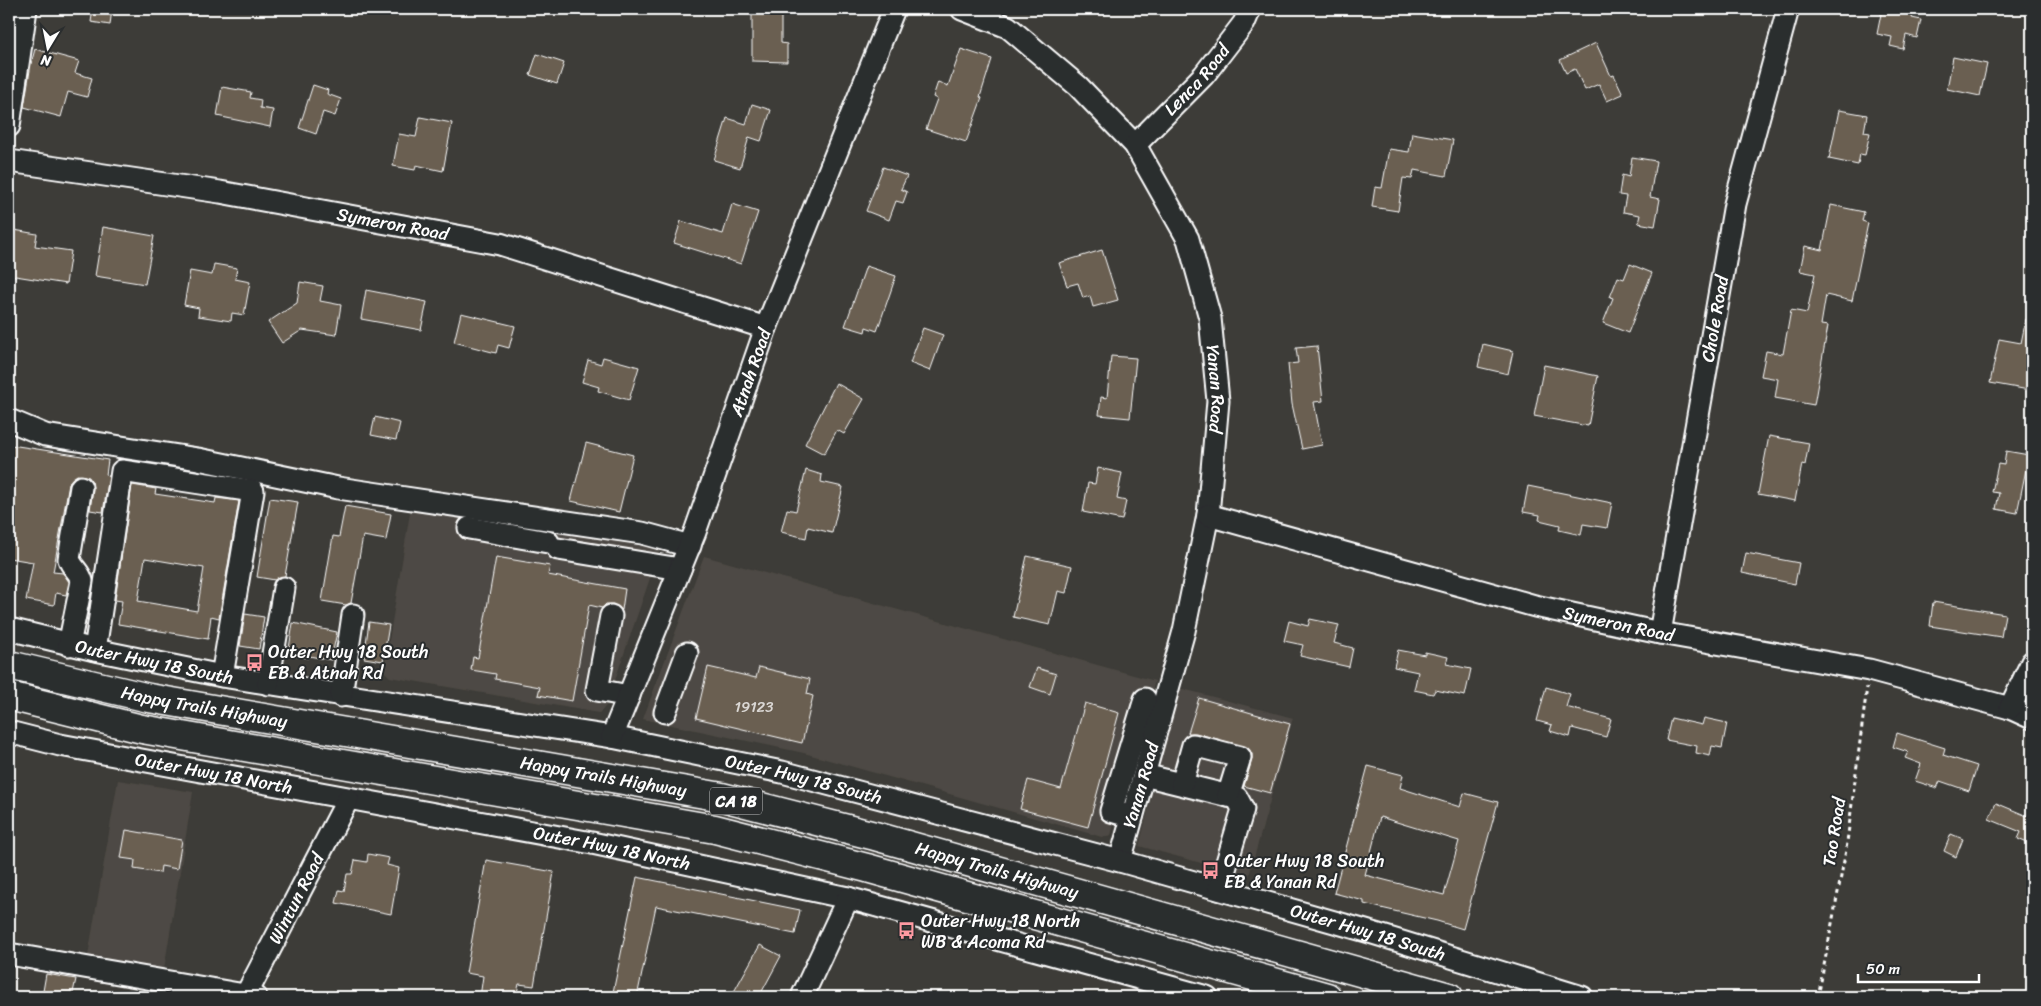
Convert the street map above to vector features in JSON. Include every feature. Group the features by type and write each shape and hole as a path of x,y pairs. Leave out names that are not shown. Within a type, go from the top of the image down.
{"main road":[{"name":"Happy Trails Highway","path":"9,664 149,698 722,798 884,838 1449,997"},
{"name":"Happy Trails Highway","path":"9,696 142,729 715,830 867,868 1327,997"}],"street":[{"path":"9,126 26,9"},
{"name":"Atnah Road","path":"612,737 690,546 766,328 894,9"},
{"name":"Yanan Road","path":"962,9 1008,27 1078,86 1135,145 1188,239 1210,318 1218,401 1208,515 1184,631 1120,861"},
{"name":"Lenca Road","path":"1135,145 1204,75 1244,23 1250,9"},
{"name":"Chole Road","path":"1660,633 1735,204 1788,9"},
{"name":"Symeron Road","path":"9,161 220,192 500,244 766,328"},
{"path":"9,420 45,435 198,459 338,488 642,533 690,546"},
{"path":"95,650 122,471 253,491 222,676"},
{"path":"69,644 82,581 81,575 71,565 69,559 81,487"},
{"name":"Symeron Road","path":"1208,515 1535,606 1660,633 1869,670 2010,708 2032,718"},
{"path":"469,528 553,546 680,569"},
{"path":"268,684 284,588"},
{"path":"341,696 353,614"},
{"path":"611,616 597,690 629,696"},
{"name":"Outer Hwy 18 South","path":"9,629 95,650 222,676 612,737 782,772 1120,861 1366,931 1582,997"},
{"path":"665,712 687,653"},
{"path":"2010,708 2032,662"},
{"path":"1132,817 1111,811 1145,699"},
{"name":"Outer Hwy 18 North","path":"9,732 69,747 592,843 848,898 1201,996"},
{"path":"1182,784 1193,745 1240,757 1228,796"},
{"path":"1144,774 1237,798 1243,809 1219,889"},
{"name":"Wintun Road","path":"249,997 348,799"},
{"path":"802,997 848,898"},
{"path":"9,954 249,997"}],"path":[{"name":"Tao Road","path":"1818,997 1846,850 1869,670"}],"shaded area":[{"path":"411,507 660,549 606,706 599,713 390,677 384,671"},
{"path":"704,556 1155,681 1111,835 1102,837 804,753 643,719"},
{"path":"1179,688 1293,718 1249,876 1139,846"},
{"path":"118,780 193,792 164,969 88,956"}],"building":[{"path":"93,9 112,9 110,25 91,22"},
{"path":"1882,9 1914,9 1912,18 1921,20 1917,38 1906,35 1903,49 1890,46 1892,37 1877,34"},
{"path":"752,13 781,13 781,43 787,44 787,62 752,61"},
{"path":"1596,43 1611,76 1614,75 1623,94 1607,101 1599,84 1585,90 1575,69 1566,73 1560,60"},
{"path":"35,49 79,61 75,73 92,78 87,97 68,92 61,117 24,107"},
{"path":"961,49 992,59 980,97 982,98 966,142 926,129 937,99 933,97 938,82 948,86"},
{"path":"537,54 564,63 557,84 530,75"},
{"path":"1953,57 1987,64 1980,96 1947,89"},
{"path":"313,85 328,90 327,94 341,99 335,116 323,112 316,134 299,128"},
{"path":"222,87 251,92 250,98 261,100 260,108 273,110 270,127 217,116"},
{"path":"752,104 771,110 761,141 749,137 740,168 714,160 727,118 746,124"},
{"path":"1839,110 1867,115 1864,132 1870,133 1865,155 1860,154 1858,165 1829,159"},
{"path":"420,117 452,123 443,171 416,165 415,170 393,166 399,134 416,137"},
{"path":"1412,133 1453,140 1446,176 1414,170 1412,179 1403,178 1398,211 1372,207 1375,187 1382,188 1389,149 1409,152"},
{"path":"1632,157 1656,161 1650,197 1660,199 1655,226 1638,223 1640,215 1623,212 1626,196 1619,195 1622,175 1629,177"},
{"path":"883,167 907,176 901,189 907,192 903,203 896,201 889,220 866,211"},
{"path":"732,204 758,212 741,264 674,243 681,221 723,234"},
{"path":"1831,205 1864,212 1862,221 1868,223 1852,301 1826,295 1821,325 1828,326 1814,405 1775,398 1778,379 1761,376 1766,351 1783,354 1791,310 1807,313 1815,274 1800,271 1805,246 1822,250"},
{"path":"103,227 154,236 145,284 95,276"},
{"path":"14,230 37,234 35,246 71,251 66,284 9,275"},
{"path":"1102,250 1118,300 1093,307 1090,296 1083,298 1078,283 1067,286 1059,263"},
{"path":"214,264 237,268 235,279 250,282 244,315 232,313 231,321 198,316 199,308 184,305 190,271 212,275"},
{"path":"1630,264 1652,273 1628,333 1603,323 1613,298 1610,297 1618,277 1624,279"},
{"path":"866,266 896,276 877,331 866,327 865,332 845,326"},
{"path":"300,282 323,286 320,301 341,305 336,335 302,330 282,343 268,322 297,303"},
{"path":"366,290 427,302 421,330 361,319"},
{"path":"461,313 515,326 509,348 498,345 496,353 454,342"},
{"path":"2026,319 2032,319 2032,372 2029,390 1990,383 1999,339 2021,343"},
{"path":"923,328 943,335 930,371 910,363"},
{"path":"1483,344 1513,351 1508,374 1478,367"},
{"path":"1317,346 1323,401 1314,402 1322,445 1302,449 1292,404 1288,364 1298,363 1296,348"},
{"path":"1111,356 1136,358 1130,418 1099,415 1101,397 1107,398"},
{"path":"603,357 639,367 629,400 598,391 599,387 582,382 588,360 601,364"},
{"path":"1544,365 1598,376 1588,426 1534,416"},
{"path":"836,383 864,399 844,434 837,430 824,454 805,444"},
{"path":"375,417 400,423 396,440 371,435"},
{"path":"1769,436 1809,443 1805,465 1802,464 1795,501 1758,494"},
{"path":"586,443 633,455 619,512 571,501"},
{"path":"11,445 108,460 106,475 109,476 103,512 90,510 93,489 89,477 77,475 69,484 53,572 63,573 69,582 66,595 56,593 54,605 26,600 33,562 9,558 9,456"},
{"path":"2006,451 2029,455 2017,513 1996,509 1999,493 1992,492 1998,464 2004,465"},
{"path":"1098,468 1122,473 1117,499 1126,501 1122,520 1083,512 1088,483 1095,484"},
{"path":"806,470 822,475 821,482 843,487 832,533 808,527 806,538 781,532 787,509 796,511"},
{"path":"132,485 156,489 155,494 215,503 216,498 239,501 219,618 211,616 208,639 118,624 122,601 115,600","holes":["145,558 204,568 197,611 138,601"]},
{"path":"1528,486 1612,503 1607,528 1583,524 1581,535 1559,530 1560,525 1539,520 1540,515 1523,512"},
{"path":"270,498 298,502 285,576 275,580 257,577"},
{"path":"345,506 391,514 386,540 363,536 351,603 346,605 322,601 333,536 339,537"},
{"path":"1746,553 1799,563 1795,584 1742,573"},
{"path":"1027,556 1072,566 1066,593 1058,591 1050,625 1013,617"},
{"path":"496,557 550,566 548,575 625,589 622,610 613,604 606,604 602,608 589,605 572,701 538,695 540,687 495,679 496,674 471,670 473,657 478,658"},
{"path":"1933,602 2005,614 2001,637 1930,626"},
{"path":"245,614 264,617 259,649 240,646"},
{"path":"1310,619 1339,625 1334,643 1353,648 1349,667 1300,656 1303,645 1284,641 1289,621 1308,626"},
{"path":"369,622 389,625 383,661 364,658"},
{"path":"293,623 337,632 331,660 288,655"},
{"path":"1398,650 1425,655 1425,652 1448,657 1446,664 1471,669 1465,696 1435,690 1433,694 1414,690 1418,672 1394,667"},
{"path":"708,667 756,678 759,667 810,679 807,694 813,696 802,743 696,718"},
{"path":"1037,668 1056,674 1050,694 1030,687"},
{"path":"1546,687 1570,694 1566,707 1611,719 1606,737 1572,728 1570,737 1550,731 1552,725 1537,721"},
{"path":"1199,698 1290,724 1270,793 1244,786 1252,760 1252,754 1248,748 1196,733 1188,733"},
{"path":"1085,703 1119,713 1088,827 1020,809 1028,780 1061,789"},
{"path":"1671,718 1702,725 1704,718 1727,723 1722,748 1712,746 1710,756 1696,753 1697,746 1666,740"},
{"path":"1897,733 1945,748 1943,755 1977,766 1969,791 1940,781 1937,788 1915,781 1921,764 1905,758 1908,752 1893,747"},
{"path":"1368,766 1403,775 1400,788 1460,807 1464,793 1498,802 1463,929 1364,904 1364,901 1334,893","holes":["1380,817 1459,841 1444,895 1365,875"]},
{"path":"1996,803 2027,816 2032,805 2032,845 2018,839 2021,832 1989,819"},
{"path":"126,830 182,840 177,869 161,866 160,873 134,869 135,860 121,858"},
{"path":"1951,834 1963,839 1956,857 1944,851"},
{"path":"368,854 389,858 387,865 399,868 391,914 336,903 339,890 344,891 347,874 352,874 355,860 367,862"},
{"path":"486,860 554,872 534,986 519,984 516,997 480,997 483,976 466,973"},
{"path":"637,877 800,910 795,934 656,906 637,997 612,997"},
{"path":"760,945 781,956 759,997 731,997"},
{"path":"46,974 76,979 72,997 42,997"}],"place":[{"name":"Outer Hwy 18 South EB & Atnah Rd","path":"254,662"},
{"name":"Outer Hwy 18 South EB & Yanan Rd","path":"1210,871"},
{"name":"Outer Hwy 18 North WB & Acoma Rd","path":"907,931"}]}
